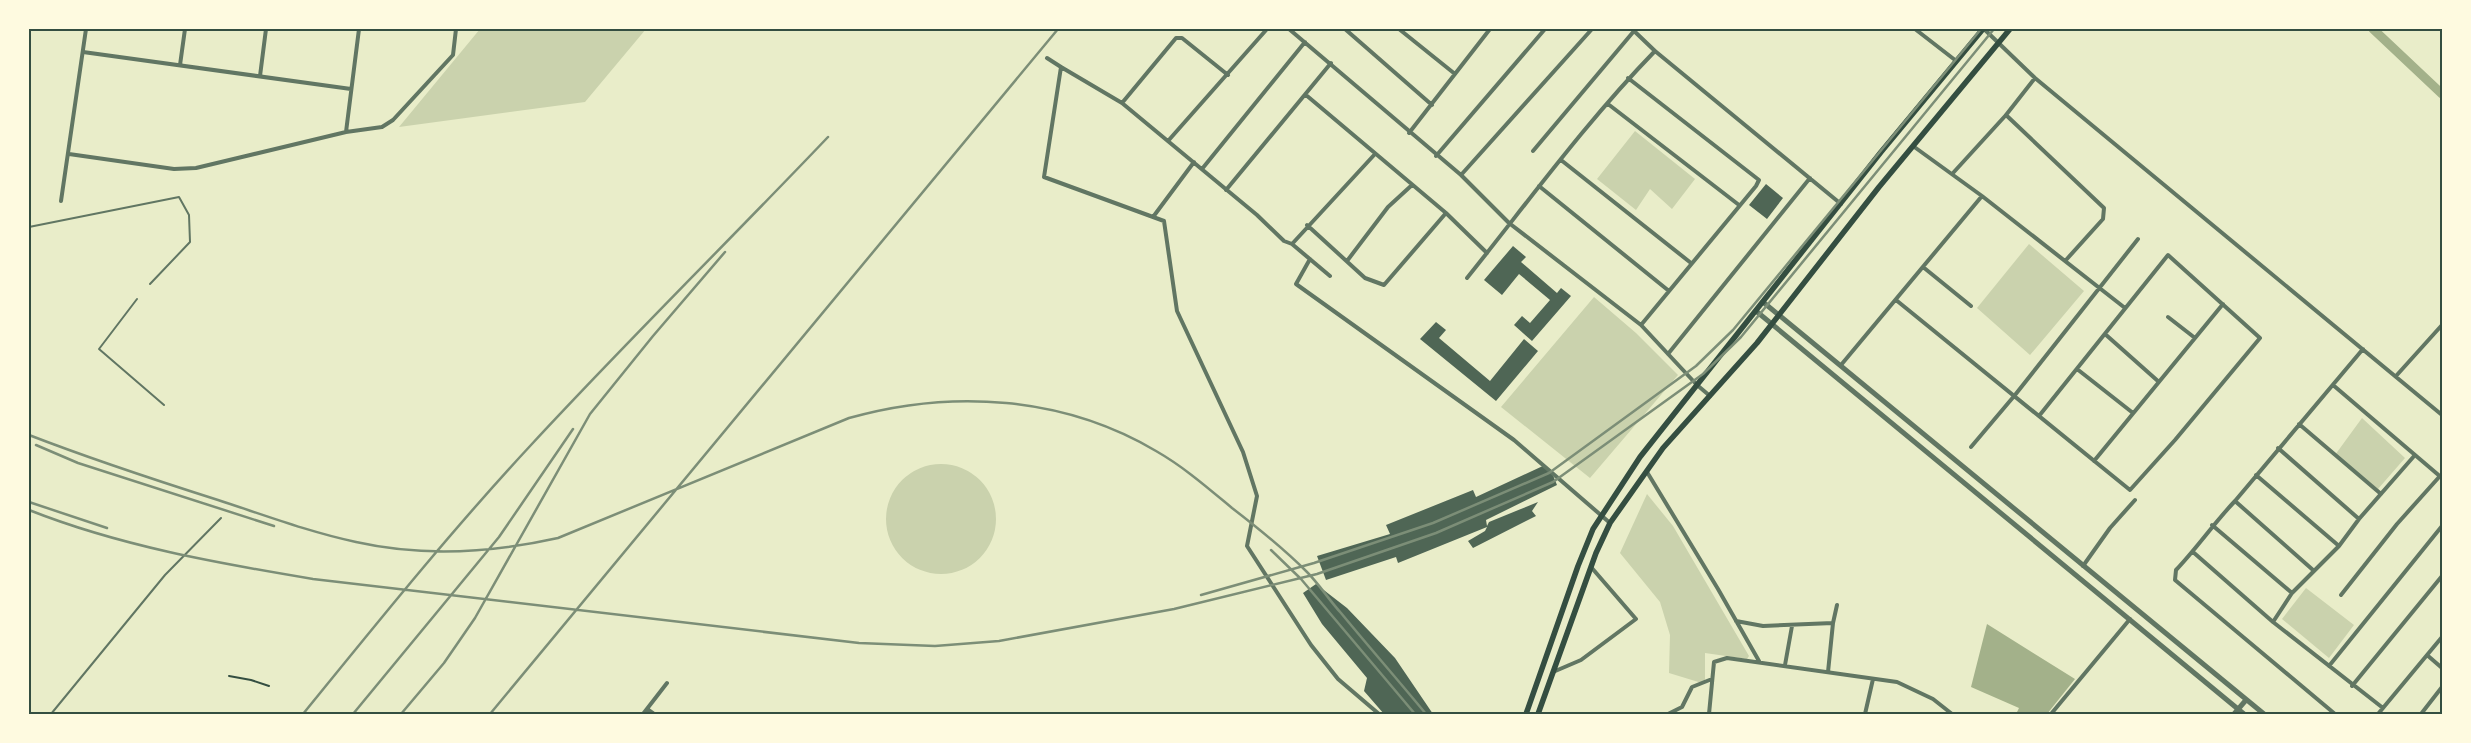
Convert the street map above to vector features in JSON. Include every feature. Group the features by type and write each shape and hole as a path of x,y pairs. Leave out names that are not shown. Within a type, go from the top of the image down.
{"main road":[{"path":"1526,714 1578,566 1593,529 1640,457 1955,60 1983,29"},
{"path":"1538,714 1591,567 1610,523 1663,448 1771,325 1912,145 2010,29"}],"street":[{"path":"61,201 86,29"},
{"path":"180,65 185,29"},
{"path":"260,76 266,29"},
{"path":"346,132 360,29"},
{"path":"69,154 174,169 196,168 346,132 382,127 393,120 453,55 456,29"},
{"path":"1168,141 1267,29"},
{"path":"1289,29 1331,63 1436,156 1461,175 1509,222 1640,325 1697,385 1710,396"},
{"path":"1344,29 1432,105"},
{"path":"1399,29 1455,74"},
{"path":"1409,132 1490,29"},
{"path":"1436,156 1545,29"},
{"path":"1461,175 1592,29"},
{"path":"1915,29 1955,60"},
{"path":"1983,29 1999,42 2035,78 2442,416"},
{"path":"1533,151 1633,30 1655,52 1841,204"},
{"path":"1122,103 1176,38 1182,38 1228,75"},
{"path":"1202,169 1305,42"},
{"path":"83,52 351,89"},
{"path":"1467,278 1509,222 1628,78 1655,52"},
{"path":"1047,58 1122,103 1194,162 1284,241 1292,244 1330,276"},
{"path":"1226,190 1331,63"},
{"path":"1061,67 1044,177 1164,221 1177,311 1243,452 1257,496 1247,546 1276,593 1338,679 1379,714"},
{"path":"1628,78 1758,178 1756,186 1640,325"},
{"path":"1953,173 2006,115 2035,78"},
{"path":"1306,95 1446,213 1487,253"},
{"path":"1608,104 1739,205"},
{"path":"2006,115 2104,208 2103,219 2066,260"},
{"path":"1912,145 1953,173 2125,308"},
{"path":"1292,244 1307,225 1375,154"},
{"path":"1561,160 1691,263"},
{"path":"1153,217 1194,162"},
{"path":"1668,354 1810,178"},
{"path":"1346,261 1388,207 1412,185"},
{"path":"1539,186 1669,291"},
{"path":"1841,365 1982,196"},
{"path":"1307,225 1365,278 1384,285 1446,213"},
{"path":"1971,446 2015,395 2098,287 2138,239"},
{"path":"1896,300 2130,490 2175,440 2260,338 2168,255 2039,416"},
{"path":"1310,259 1296,284 1514,440 1610,523"},
{"path":"1923,267 1971,306"},
{"path":"1763,302 2264,714"},
{"path":"2094,462 2223,304"},
{"path":"1756,311 2130,619 2236,712 2244,714"},
{"path":"2168,317 2195,338"},
{"path":"2396,376 2442,326"},
{"path":"2105,334 2159,382"},
{"path":"2335,714 2175,580 2176,570 2193,552 2212,525 2235,502 2278,448 2363,349"},
{"path":"2077,369 2133,413"},
{"path":"2333,386 2441,477 2397,524 2341,595"},
{"path":"2299,424 2381,494"},
{"path":"2278,448 2359,519"},
{"path":"2273,622 2292,593 2338,546 2415,455"},
{"path":"1647,472 1758,661"},
{"path":"2256,475 2338,546"},
{"path":"2082,566 2110,528 2135,500"},
{"path":"2235,502 2313,570"},
{"path":"2212,525 2292,593"},
{"path":"2329,666 2442,526"},
{"path":"2193,552 2273,622 2352,686 2383,708"},
{"path":"1553,672 1581,660 1636,619 1591,567"},
{"path":"2352,686 2442,576"},
{"path":"1828,672 1833,623 1837,605"},
{"path":"2051,714 2130,619"},
{"path":"1736,621 1763,626 1833,623"},
{"path":"1785,665 1792,626"},
{"path":"2378,714 2442,637"},
{"path":"2427,655 2442,668"},
{"path":"1709,714 1714,662 1720,659 1758,661 1897,682 1933,699 1952,714"},
{"path":"1865,714 1873,678"},
{"path":"1668,714 1682,707 1692,687 1712,679"},
{"path":"643,714 668,683"},
{"path":"2420,714 2442,687"},
{"path":"2236,712 2246,700"},
{"path":"647,709 654,714"}],"lane":[{"path":"29,227 179,197 189,216 190,242 150,284"},
{"path":"137,299 99,349 164,405"},
{"path":"51,714 165,575 221,518"}],"path":[{"path":"229,676 269,686"}],"shaded area":[{"path":"480,29 646,29 585,102 399,127"},
{"path":"1635,131 1695,179 1672,209 1650,189 1636,210 1597,179"},
{"path":"2029,244 2084,291 2030,355 1977,308"},
{"path":"1594,297 1636,333 1678,375 1590,478 1501,407"},
{"path":"2362,418 2405,458 2378,489 2335,455"},
{"path":"941,464 962,468 980,480 992,498 996,519 992,540 980,558 962,570 941,574 920,570 902,558 890,540 886,519 890,498 902,480 920,468"},
{"path":"1647,494 1673,526 1749,656 1747,659 1705,653 1705,684 1669,673 1670,635 1660,602 1620,553"},
{"path":"2306,588 2354,625 2329,658 2282,619"},
{"path":"1987,624 2075,679 2047,714 2016,714 2019,708 1971,687"}],"building":[{"path":"1766,184 1783,198 1767,219 1749,205"},
{"path":"1513,246 1526,257 1521,262 1557,293 1561,288 1571,296 1532,341 1514,325 1522,316 1530,323 1550,300 1519,274 1502,295 1484,280"},
{"path":"1436,322 1446,330 1439,338 1490,381 1524,339 1538,351 1496,401 1420,339"},
{"path":"1545,465 1552,473 1557,485 1486,520 1487,526 1489,522 1538,502 1532,511 1536,516 1473,548 1468,541 1485,531 1487,527 1398,563 1396,557 1326,580 1317,556 1390,534 1386,525 1473,490 1476,497"},
{"path":"1316,584 1347,608 1395,658 1433,714 1384,714 1364,691 1367,678 1322,624 1303,593"}],"waterway":[{"path":"2373,29 2442,94"}],"railway":[{"path":"490,714 1058,29"},
{"path":"1201,595 1314,563 1433,523 1549,473 1696,366 1733,330 1981,29"},
{"path":"29,510 98,534 169,552 313,579 859,643 935,646 999,641 1174,609 1317,574 1436,533 1553,482 1703,374 1741,337 1994,29"},
{"path":"303,714 415,578 501,478 605,367 828,137"},
{"path":"401,714 444,663 475,618 590,414 653,336 725,252"},
{"path":"29,435 123,469 321,533 381,547 406,550 457,551 508,547 558,538 849,418 927,403 967,401 1006,403 1045,409 1083,419 1120,433 1166,457 1205,485 1271,539 1307,572 1426,714"},
{"path":"353,714 499,537 573,429"},
{"path":"36,445 78,463 274,526"},
{"path":"29,502 107,528"},
{"path":"1271,550 1301,579 1415,714"}]}
